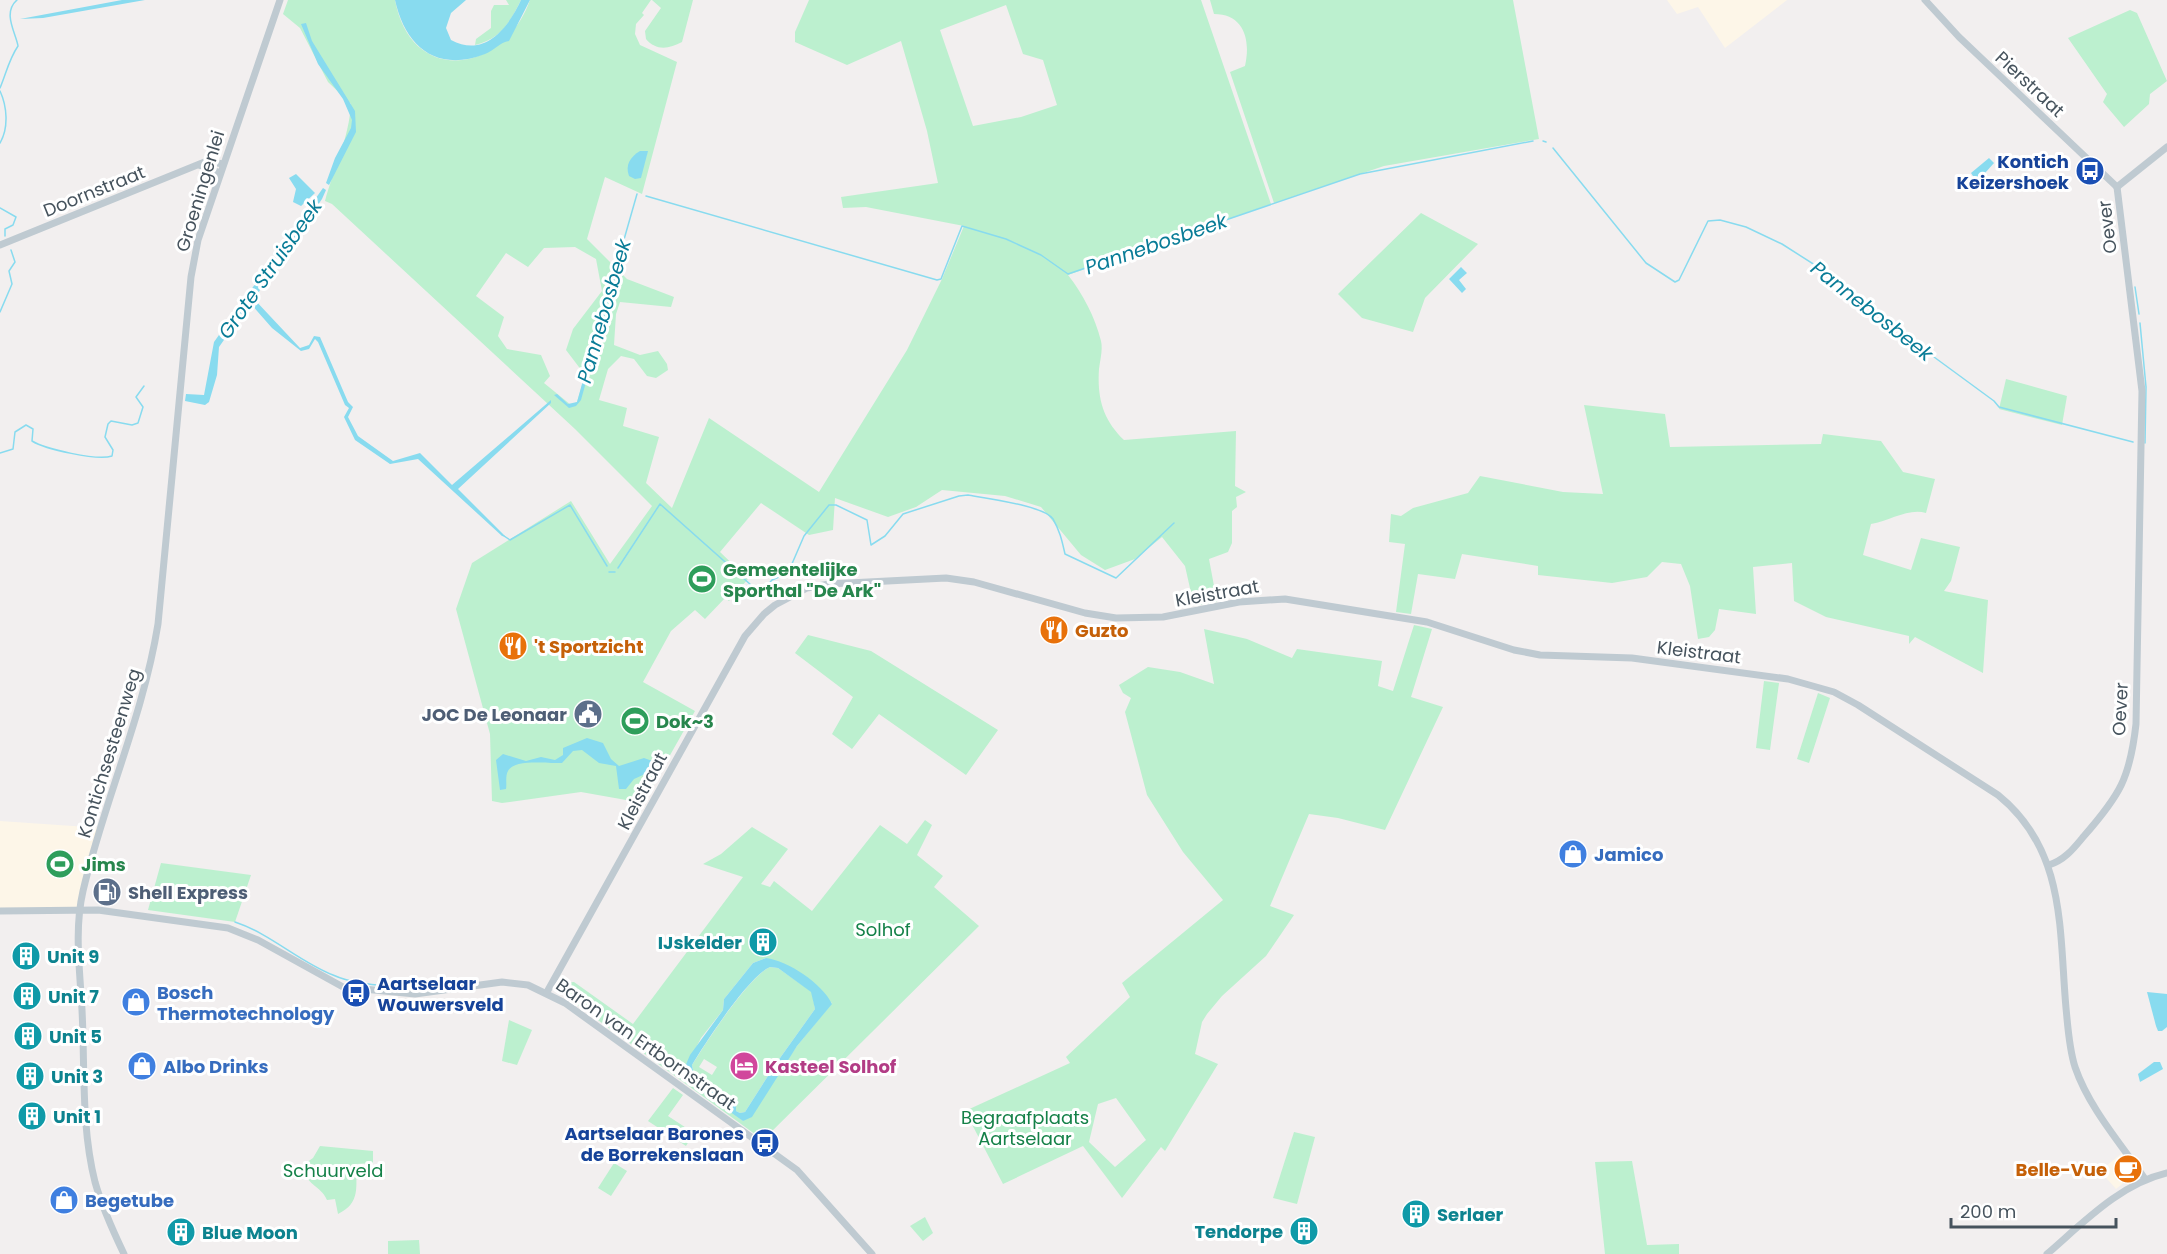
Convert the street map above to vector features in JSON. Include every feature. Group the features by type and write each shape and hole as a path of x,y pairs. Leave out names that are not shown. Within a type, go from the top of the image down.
{"street":[{"name":"Groeningenlei","path":"179,398 192,268 198,240 280,0"},
{"name":"Pierstraat","path":"1925,0 1959,37 2117,187"},
{"path":"2117,187 2167,147"},
{"name":"Doornstraat","path":"0,245 207,161 223,164"},
{"path":"199,165 219,173"},
{"name":"Oever","path":"2049,865 2066,856 2110,806 2124,783 2132,759 2136,724 2142,392 2117,187"},
{"name":"Kontichsesteenweg","path":"124,1254 102,1202 89,1154 79,954 80,909 89,871 135,724 152,661 158,624 179,398"},
{"name":"Kleistraat","path":"547,992 745,636 764,614 789,596 807,588 829,584 946,578 974,582 1085,613 1116,618 1163,617 1239,602 1285,599 1426,622 1514,650 1540,655 1632,658 1788,679 1845,698 1998,795 2016,809 2029,826 2049,865"},
{"path":"2049,865 2055,891 2070,1044 2075,1066 2091,1101 2145,1179"},
{"name":"Baron van Ertbornstraat","path":"0,911 80,909 228,928 258,940 343,987 415,994 502,982 528,985 547,992 797,1170 872,1254"},
{"path":"2047,1254 2118,1195 2145,1179 2167,1173"}],"shaded area":[{"path":"1667,0 1787,0 1725,48 1698,7 1677,14"},
{"path":"0,821 102,828 80,909 0,911"},
{"path":"2122,1153 2135,1174 2116,1189 2100,1171"}],"green space":[{"path":"288,0 395,0 404,28 419,47 438,58 459,60 480,55 500,43 517,25 530,0 651,0 642,13 644,15 636,24 635,34 640,45 677,62 642,194 605,177 587,239 627,279 674,297 671,307 620,302 616,314 614,345 640,355 658,351 667,364 668,370 656,378 647,376 634,359 621,356 608,369 599,400 627,408 623,426 659,437 646,483 672,508 709,418 819,492 907,350 942,279 964,226 866,207 843,208 841,197 938,183 927,131 901,41 847,65 795,42 795,32 809,0 1201,0 1271,204 1068,275 1088,306 1095,323 1102,348 1099,369 1100,399 1111,425 1124,440 1236,431 1235,486 1246,492 1236,497 1237,507 1232,511 1232,543 1228,552 1209,559 1217,602 1194,606 1185,566 1162,537 1135,559 1105,570 1081,555 1041,507 1005,496 942,490 916,507 888,517 835,498 833,530 809,535 761,503 720,552 748,579 729,601 725,598 705,619 695,610 671,631 643,682 695,711 643,803 581,792 502,803 492,801 490,734 456,609 472,563 571,501 610,564 652,506 575,429 332,204 325,201 344,141 351,104 328,82 300,28 283,14","holes":["1006,5 1023,54 1043,60 1057,105 1021,117 973,126 940,30","575,247 596,259 602,291 573,329 566,350 585,375 577,402 571,405 544,383 550,376 541,355 507,349 498,336 504,317 476,296 506,253 528,267 544,248"]},
{"path":"506,0 521,0 498,34 492,39 475,45 476,39 491,28 491,11 494,5 509,5"},
{"path":"652,0 693,0 682,42 663,48 654,46 646,39 645,31 661,8"},
{"path":"1210,0 1513,0 1539,139 1384,166 1274,203 1230,72 1245,66 1246,38 1239,24 1232,18 1214,14"},
{"path":"2130,10 2137,13 2167,81 2150,94 2149,104 2124,127 2103,102 2107,94 2068,38"},
{"path":"1421,213 1478,244 1425,298 1413,332 1362,318 1338,294"},
{"path":"2006,379 2067,396 2062,425 1999,409"},
{"path":"1584,405 1665,414 1670,447 1821,444 1823,434 1881,441 1903,472 1935,479 1926,513 1906,513 1871,524 1863,555 1911,570 1921,538 1960,547 1951,581 1944,591 1988,600 1983,673 1915,637 1909,644 1909,636 1826,617 1794,601 1792,563 1753,567 1756,614 1719,609 1715,630 1709,637 1698,639 1690,586 1681,564 1662,562 1647,577 1612,583 1538,575 1538,566 1462,554 1455,579 1418,574 1411,614 1396,612 1405,544 1389,542 1391,514 1401,516 1413,508 1468,493 1480,476 1563,492 1603,494"},
{"name":"Begraafplaats Aartselaar","path":"1414,625 1432,629 1411,697 1443,707 1385,830 1338,818 1309,814 1270,906 1294,915 1266,956 1222,996 1202,1022 1195,1054 1218,1064 1165,1151 1161,1147 1122,1198 1083,1146 1003,1184 965,1111 1070,1063 1066,1057 1130,997 1122,983 1223,900 1183,852 1147,795 1125,712 1131,698 1123,693 1119,685 1148,667 1180,672 1214,684 1204,629 1247,639 1292,658 1297,649 1382,661 1378,686 1393,691","holes":["1116,1098 1146,1140 1115,1167 1089,1142 1098,1104"]},
{"path":"808,635 871,651 998,730 966,775 879,714 852,749 832,734 853,697 795,653"},
{"path":"1764,681 1779,683 1770,750 1756,748"},
{"path":"1818,693 1830,698 1809,763 1797,759"},
{"name":"Solhof","path":"925,820 932,825 917,855 943,876 934,887 979,926 763,1140 558,991 562,983 574,982 633,1024 743,877 703,864 721,854 752,827 788,849 761,884 770,887 774,881 812,911 880,825 907,844","holes":["766,958 832,1003 797,1046 743,1121 685,1069 701,1038 723,1010 724,999 753,963"]},
{"path":"161,863 251,875 235,922 148,910"},
{"path":"770,967 778,968 812,992 815,1009 745,1112 740,1113 736,1111 735,1106 709,1090 708,1086 694,1076 692,1065 739,997 761,973","holes":["704,1059 717,1067 712,1075 699,1067"]},
{"path":"509,1020 532,1030 517,1065 502,1061"},
{"path":"673,1088 683,1095 668,1116 694,1133 686,1146 648,1121"},
{"path":"1294,1132 1315,1137 1297,1204 1273,1198"},
{"name":"Schuurveld","path":"320,1146 373,1151 373,1163 356,1164 354,1199 351,1205 338,1214 335,1199 327,1200 321,1191 310,1182 303,1165 313,1158"},
{"path":"1632,1161 1647,1245 1679,1244 1679,1254 1605,1254 1595,1162"},
{"path":"614,1163 627,1171 611,1196 598,1188"},
{"path":"925,1217 933,1233 923,1241 910,1226"},
{"path":"419,1240 420,1254 388,1254 388,1241"}],"water":[{"path":"122,0 145,0 43,18 20,19"},
{"path":"395,0 466,0 451,13 446,28 451,40 463,45 474,45 485,43 494,37 509,21 521,0 530,0 509,41 485,54 452,60 425,51 415,42 406,31"},
{"path":"306,23 312,41 355,111 356,132 329,185 326,183 335,158 351,128 352,120 343,99 318,64 301,24"},
{"path":"640,151 648,151 641,178 635,179 629,176 628,165"},
{"path":"1989,158 1994,163 1977,182 1971,173"},
{"path":"296,174 315,193 301,206 293,202 296,189 289,178"},
{"path":"323,188 326,190 322,199 254,299 300,348 309,345 314,336 320,337 348,402 353,407 348,417 358,436 393,461 420,453 452,485 551,400 551,403 458,489 506,537 502,536 418,459 390,464 355,440 344,417 349,408 345,405 318,342 315,339 309,349 301,351 272,328 250,303 219,347 217,375 209,402 205,405 185,401 186,394 204,395 214,342"},
{"path":"1461,267 1467,273 1459,280 1466,289 1462,293 1449,279"},
{"path":"617,271 581,400 576,406 569,408 554,395 557,394 568,404 577,402 613,272"},
{"path":"587,738 603,743 611,759 619,766 644,758 655,762 654,770 634,779 626,789 619,789 616,766 599,763 582,750 573,751 562,763 517,764 507,773 506,789 500,790 496,760 503,754 526,761 541,757 555,760 563,755 563,748"},
{"path":"766,958 794,968 821,988 832,1004 797,1046 752,1117 743,1121 684,1079 684,1069 690,1055 723,1010 724,999 753,963","holes":["770,967 778,968 811,992 815,1009 745,1112 740,1113 736,1111 736,1106 712,1089 709,1090 709,1086 694,1076 692,1065 728,1011 751,983"]},
{"path":"2147,992 2167,994 2167,1027 2162,1031 2158,1031 2156,1026"},
{"path":"2154,1062 2160,1062 2163,1069 2140,1082 2138,1074"}],"waterway":[{"path":"0,88 18,46 10,17 17,0"},
{"path":"0,91 6,117 5,131 0,143"},
{"name":"Pannebosbeek","path":"646,196 937,280 941,279 962,226 1006,239 1041,255 1068,274 1360,174 1533,141"},
{"name":"Pannebosbeek","path":"1553,148 1646,263 1675,282 1679,280 1708,221 1720,220 1746,227 1782,244 1840,281 1889,324 1999,407 2133,442"},
{"name":"Pannebosbeek","path":"615,271 637,194"},
{"path":"0,208 16,217 13,225 5,229 5,236"},
{"path":"0,312 12,284 9,271 15,262 11,250"},
{"name":"Pannebosbeek","path":"2135,287 2139,314"},
{"name":"Pannebosbeek","path":"2140,323 2146,387 2145,443"},
{"name":"Grote Struisbeek","path":"0,453 13,449 15,432 26,425 33,429 32,441 39,444 84,456 112,456 113,450 105,437 108,424 111,421 132,425 138,423 143,407 136,397 144,386"},
{"path":"763,590 772,580 788,573 804,536 829,505 836,505 867,520 871,545 885,536 903,514 959,496 968,495 1027,506 1048,514 1053,519 1065,554 1116,578 1174,523"},
{"path":"618,568 660,504 760,593"},
{"path":"504,536 510,540 570,505 607,566"},
{"path":"609,572 615,572"},
{"path":"235,922 261,933 308,963 341,978 406,988"}],"place":[{"name":"Kontich Keizershoek","path":"2090,171"},
{"name":"Gemeentelijke Sporthal \"De Ark\"","path":"702,579"},
{"name":"Guzto","path":"1054,630"},
{"name":"'t Sportzicht","path":"513,646"},
{"name":"JOC De Leonaar","path":"588,714"},
{"name":"Dok~3","path":"635,721"},
{"name":"Jamico","path":"1573,854"},
{"name":"Jims","path":"60,864"},
{"name":"Shell Express","path":"107,892"},
{"name":"IJskelder","path":"763,942"},
{"name":"Unit 9","path":"26,956"},
{"name":"Aartselaar Wouwersveld","path":"356,993"},
{"name":"Unit 7","path":"27,996"},
{"name":"Bosch Thermotechnology","path":"136,1002"},
{"name":"Unit 5","path":"28,1036"},
{"name":"Albo Drinks","path":"142,1066"},
{"name":"Kasteel Solhof","path":"744,1066"},
{"name":"Unit 3","path":"30,1076"},
{"name":"Unit 1","path":"32,1116"},
{"name":"Aartselaar Barones de Borrekenslaan","path":"765,1143"},
{"name":"Belle-Vue","path":"2128,1169"},
{"name":"Begetube","path":"64,1200"},
{"name":"Serlaer","path":"1416,1214"},
{"name":"Tendorpe","path":"1304,1231"},
{"name":"Blue Moon","path":"181,1232"}]}
